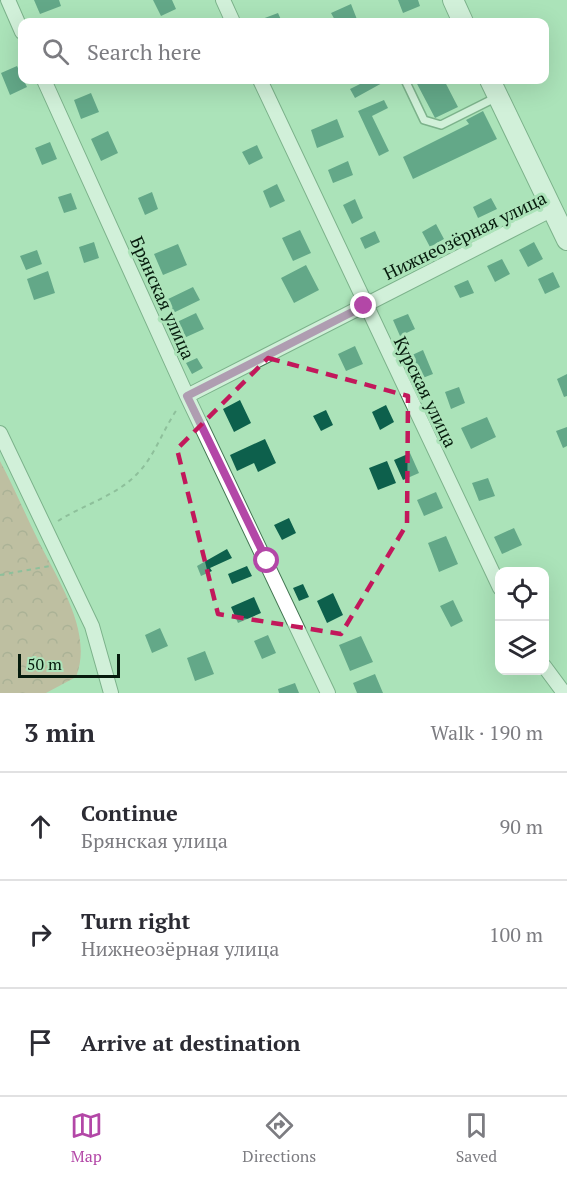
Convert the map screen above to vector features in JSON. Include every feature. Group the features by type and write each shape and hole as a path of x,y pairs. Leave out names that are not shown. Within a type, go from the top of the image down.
{"main road":[{"path":"453,0 462,18"},
{"path":"494,88 555,210 567,240"}],"street":[{"path":"8,0 18,23"},
{"path":"223,0 231,18"},
{"name":"Брянская улица","path":"46,84 187,396 328,693"},
{"name":"Курская улица","path":"262,84 364,306 495,578"},
{"name":"Нижнеозёрная улица","path":"187,396 555,210"},
{"path":"0,433 92,626 111,693"},
{"path":"549,673 564,693"}],"lane":[{"path":"407,84 424,120 441,125 494,88"}],"path":[{"path":"47,528 117,490 137,475 148,461 169,421 187,396"},
{"path":"0,575 62,564"}],"highlighted area":[{"path":"268,358 408,396 407,524 341,634 218,614 177,449"}],"green space":[{"path":"0,461 63,589 77,624 80,660 76,677 46,693 0,693"}],"building":[{"path":"34,0 59,0 61,6 40,14"},
{"path":"153,0 172,0 176,9 161,16"},
{"path":"398,0 418,0 420,6 403,13"},
{"path":"351,4 356,18 334,18 331,13"},
{"path":"278,13 280,18 265,18"},
{"path":"17,66 18,84 26,84 27,87 10,95 1,73"},
{"path":"360,84 380,84 355,98 350,89"},
{"path":"417,84 446,84 458,107 435,118"},
{"path":"91,93 99,112 81,119 74,100"},
{"path":"384,100 388,108 372,116 389,151 379,156 358,111"},
{"path":"483,111 497,139 413,179 403,157 469,124 466,120"},
{"path":"337,119 344,137 317,148 311,130"},
{"path":"108,131 118,153 101,161 91,139"},
{"path":"50,142 57,159 42,165 35,148"},
{"path":"257,145 263,158 249,165 242,152"},
{"path":"348,161 353,175 333,183 328,170"},
{"path":"277,184 285,201 270,208 263,191"},
{"path":"152,192 158,209 145,215 138,198"},
{"path":"71,193 77,209 64,213 58,197"},
{"path":"491,198 497,209 478,218 473,207"},
{"path":"355,199 363,218 352,224 343,205"},
{"path":"436,224 444,239 430,247 422,232"},
{"path":"300,230 311,253 293,261 282,238"},
{"path":"375,231 380,242 365,249 360,238"},
{"path":"94,242 99,258 84,263 79,247"},
{"path":"534,242 543,259 528,267 519,250"},
{"path":"178,244 187,265 163,275 154,254"},
{"path":"37,250 42,264 26,270 20,256"},
{"path":"502,259 510,274 495,282 487,266"},
{"path":"306,265 319,290 294,303 281,278"},
{"path":"48,271 55,293 34,300 27,279"},
{"path":"553,272 560,287 545,294 538,279"},
{"path":"468,280 474,293 460,298 454,286"},
{"path":"193,287 200,300 171,314 164,301"},
{"path":"196,313 204,329 184,338 177,322"},
{"path":"408,314 415,329 400,336 393,320"},
{"path":"355,346 363,364 346,371 338,354"},
{"path":"423,350 433,374 420,379 410,356"},
{"path":"197,358 203,368 192,374 186,363"},
{"path":"567,374 567,396 564,397 557,379"},
{"path":"459,387 465,403 451,409 445,392"},
{"path":"240,400 251,423 234,432 223,409"},
{"path":"386,405 394,422 380,430 372,412"},
{"path":"326,410 333,425 321,431 313,416"},
{"path":"487,417 496,437 471,449 461,428"},
{"path":"567,427 567,446 563,448 556,431"},
{"path":"265,439 276,463 258,472 254,463 237,471 230,455"},
{"path":"410,453 419,473 403,480 394,460"},
{"path":"387,461 396,483 378,490 369,468"},
{"path":"488,478 495,496 479,501 472,483"},
{"path":"436,492 443,508 424,516 417,500"},
{"path":"289,518 296,533 282,540 274,525"},
{"path":"514,528 522,545 502,554 494,537"},
{"path":"446,536 458,564 439,572 428,543"},
{"path":"227,549 232,558 210,568 212,571 201,576 197,566"},
{"path":"247,566 252,576 232,584 228,574"},
{"path":"303,584 309,597 299,601 293,588"},
{"path":"333,593 343,615 327,623 317,601"},
{"path":"254,597 261,613 238,623 231,607"},
{"path":"453,600 463,621 451,627 440,606"},
{"path":"160,628 168,646 152,653 145,635"},
{"path":"268,635 276,653 262,659 254,641"},
{"path":"361,636 373,662 350,671 339,645"},
{"path":"205,651 214,674 195,681 187,658"},
{"path":"375,674 383,693 357,693 353,683"},
{"path":"295,683 299,693 279,693 278,689"}],"route":[{"path":"267,561 187,396 364,306"}]}
